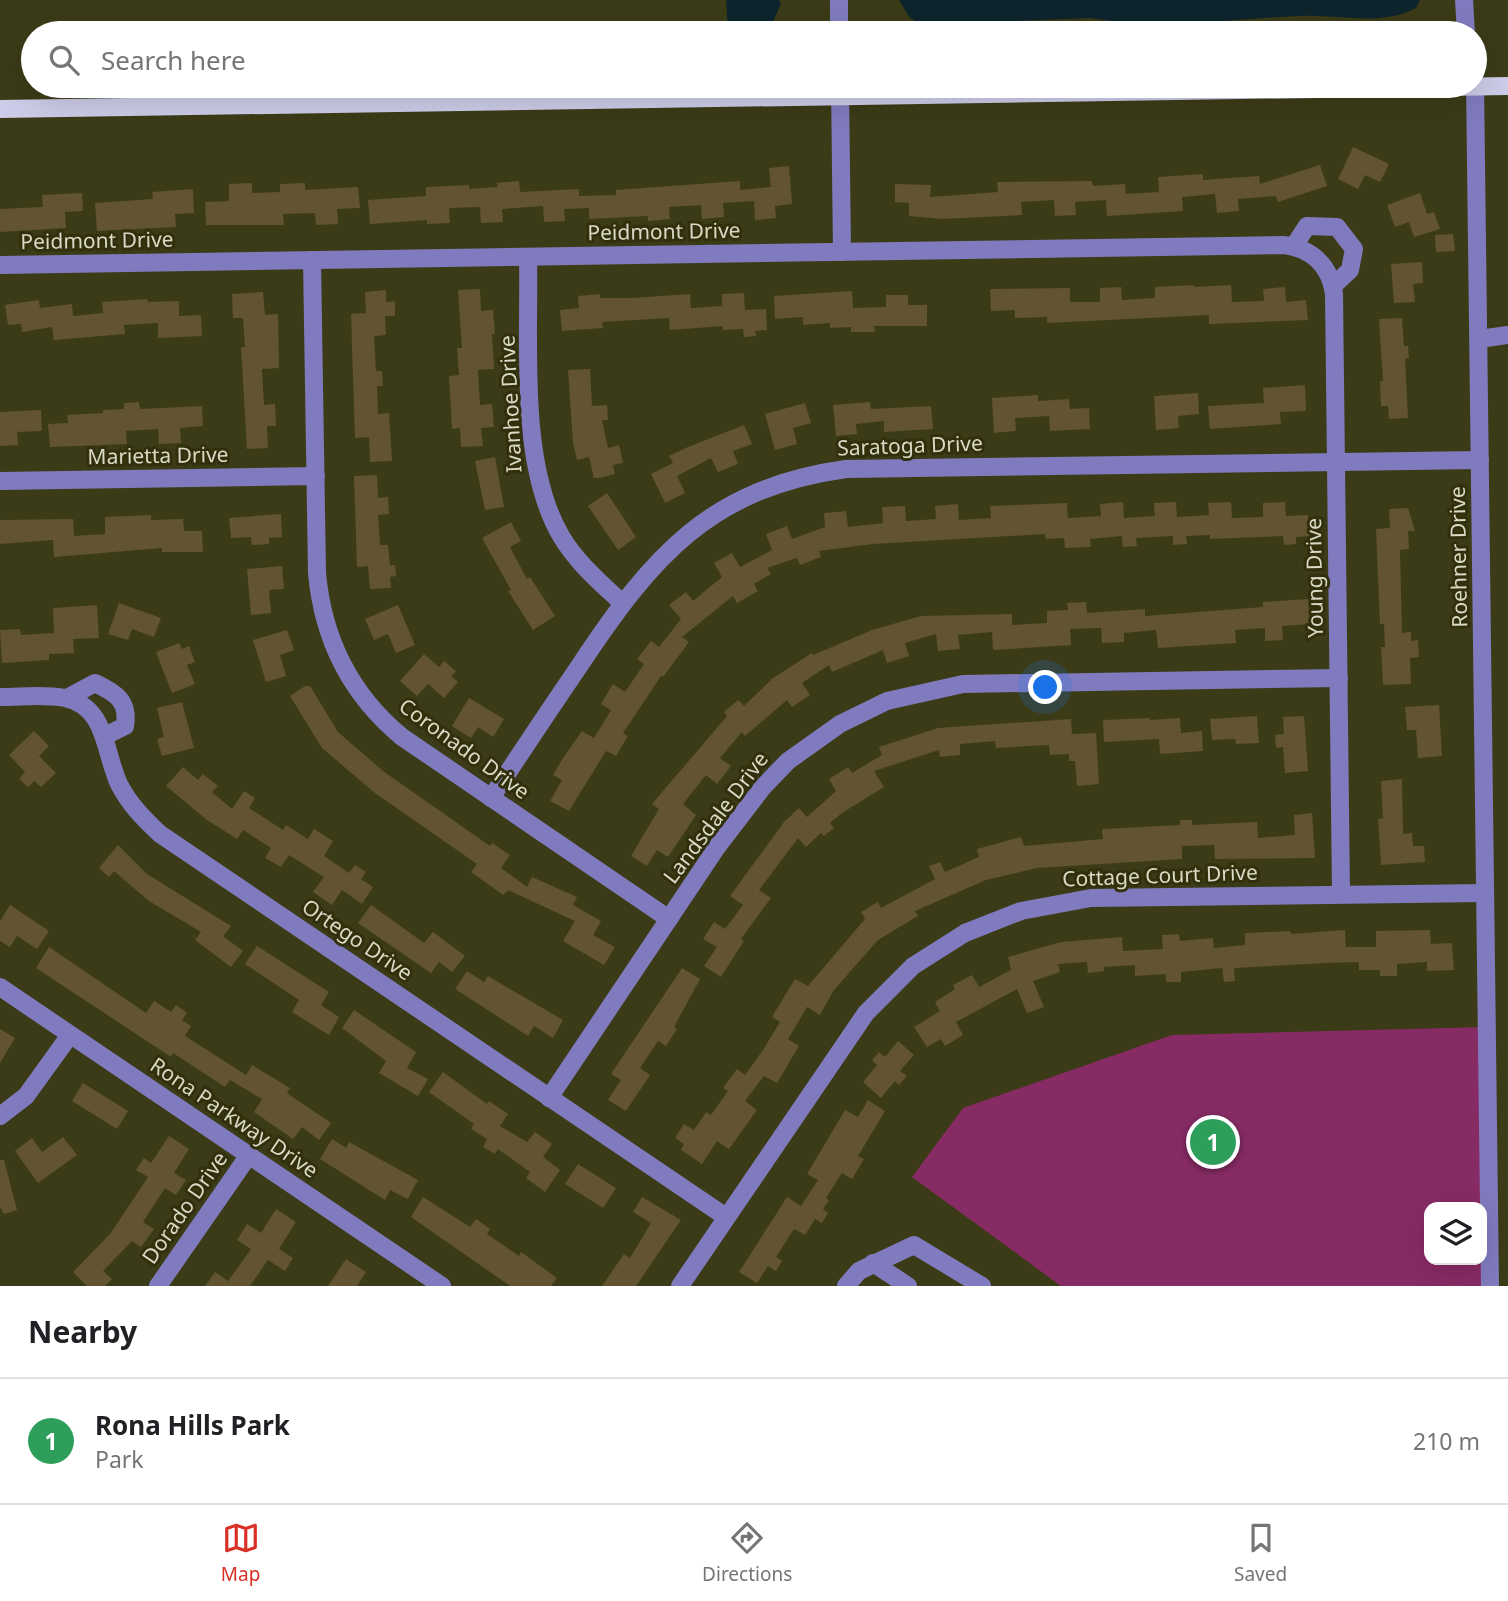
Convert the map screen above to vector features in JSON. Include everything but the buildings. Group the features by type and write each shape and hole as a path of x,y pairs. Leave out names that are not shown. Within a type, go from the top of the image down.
{"main road":[{"path":"1487,85 1508,86"},
{"path":"0,109 544,98"}],"street":[{"path":"839,0 839,21"},
{"path":"1464,0 1465,21"},
{"path":"840,98 842,252"},
{"name":"Roehner Drive","path":"1476,98 1490,1286"},
{"path":"1294,246 1307,226 1337,227 1354,249 1350,270 1333,286"},
{"name":"Peidmont Drive","path":"0,265 1294,246"},
{"name":"Young Drive","path":"1294,246 1322,264 1333,286 1341,894"},
{"name":"Ivanhoe Drive","path":"528,257 531,440 539,485 552,520 571,552 622,603"},
{"name":"Coronado Drive","path":"312,261 319,596 329,635 344,670 365,701 390,727 669,919"},
{"path":"1479,339 1508,335"},
{"name":"Saratoga Drive","path":"491,798 622,603 661,556 706,519 758,491 831,471 1480,460"},
{"name":"Marietta Drive","path":"0,481 316,476"},
{"name":"Landsdale Drive","path":"549,1098 755,797 789,761 840,723 887,701 963,684 1339,678"},
{"path":"0,697 67,698 95,683 117,694 127,711 125,726 105,736"},
{"name":"Ortego Drive","path":"67,698 90,711 105,736 120,786 134,809 160,834 726,1217"},
{"name":"Cottage Court Drive","path":"680,1286 866,1013 914,967 965,933 1021,911 1074,900 1485,893"},
{"name":"Rona Parkway Drive","path":"0,988 249,1155 430,1283"},
{"path":"0,1116 32,1089 70,1035"},
{"name":"Dorado Drive","path":"158,1286 249,1155"},
{"path":"846,1286 859,1271 915,1245 982,1286"},
{"path":"873,1263 908,1286"}],"shaded area":[{"path":"1487,1027 1490,1286 1061,1286 912,1177 963,1108 1172,1035"}],"water":[{"path":"726,0 779,0 781,4 773,21 727,21"},
{"path":"899,0 1420,0 1416,8 1403,14 1374,18 1300,16 1225,21 1116,21 1090,18 915,21 910,18"}],"place":[{"name":"Rona Hills Park","path":"1213,1142"}]}
